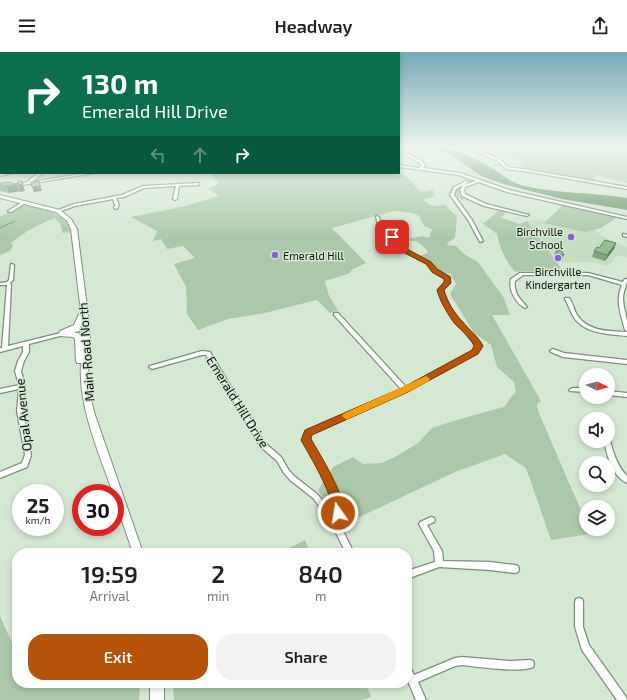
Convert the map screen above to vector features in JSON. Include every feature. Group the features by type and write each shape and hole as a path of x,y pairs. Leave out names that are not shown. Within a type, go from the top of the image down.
{"highway":[{"path":"0,196 58,211"},
{"name":"Main Road North","path":"58,211 69,220 74,229 86,338 84,370 86,395 90,412 136,548"},
{"path":"63,334 77,326 83,312"},
{"path":"63,334 75,335 79,338 80,365 84,370"},
{"path":"157,688 157,700"}],"street":[{"path":"29,183 35,177"},
{"path":"14,185 65,177"},
{"path":"468,177 516,193 627,218"},
{"path":"569,177 627,188"},
{"path":"473,179 455,188 452,195 470,220 481,241"},
{"path":"478,181 464,186 462,190 463,195 485,205 527,215"},
{"path":"58,211 74,205 114,198 146,186 198,184"},
{"path":"175,199 178,185"},
{"path":"114,198 117,205 116,208"},
{"path":"10,211 25,202"},
{"path":"337,530 338,513 335,497 322,467 306,440 308,433 405,390 475,352 479,346 458,321 442,297 440,290 447,283 448,278 435,271 429,263 407,252 379,225 376,217"},
{"path":"0,284 8,283 11,280 12,265"},
{"path":"525,307 520,302 512,283 517,276 522,274 588,274 626,282 620,303 627,330"},
{"path":"8,283 10,285 2,349 85,328"},
{"path":"567,299 571,305 575,317 584,325 595,330 627,334"},
{"path":"336,314 405,390"},
{"name":"Opal Avenue","path":"0,475 25,465 28,455 20,410 22,386 18,372 19,366 26,352 26,343"},
{"path":"552,351 564,354 627,362"},
{"name":"Emerald Hill Drive","path":"152,367 202,353 208,353 262,444 279,459 292,478 315,496 332,517 337,530 347,548"},
{"path":"0,391 22,386"},
{"path":"572,390 579,390"},
{"path":"615,394 627,395"},
{"path":"609,448 613,464 627,480"},
{"path":"431,520 423,524 438,551 439,564"},
{"path":"412,573 439,564 490,566 515,569"},
{"path":"578,602 579,628 585,646 623,700"},
{"path":"421,700 412,680 455,662 462,661 511,665 530,664"}],"shaded area":[{"path":"214,177 407,177 421,192 433,190 435,196 423,200 432,206 445,205 457,217 455,238 447,243 448,245 456,246 464,254 478,262 504,298 510,315 492,315 541,401 537,404 538,411 579,506 579,536 551,540 526,468 505,454 455,472 341,527 318,490 333,467 353,457 363,464 382,463 418,443 432,428 504,407 516,391 514,382 497,367 491,345 474,333 450,294 456,284 451,274 437,271 430,262 419,256 427,253 428,251 418,242 408,239 422,236 429,238 432,229 424,226 419,216 413,213 394,211 332,228 366,263 353,269 348,274 325,281 329,296 338,310 330,313 317,300 265,313 228,319 198,330 187,314 186,287 174,264 195,258 183,246 167,249 161,239 153,241 157,231 131,217 186,206 219,196 209,189 219,183"},
{"path":"485,177 505,177 517,184 547,190 627,198 627,210 562,199 507,185"},
{"path":"569,177 594,177 595,182"},
{"path":"603,177 627,177 627,183"},
{"path":"23,204 58,215 68,225 71,232 63,233 60,224 55,218 21,235 11,243 13,246 10,251 0,255 0,217"},
{"path":"563,205 596,211 617,217 601,228 585,232 544,223"},
{"path":"499,210 506,212 501,218 520,224 527,221 563,271 515,272 503,254 497,234 483,224"},
{"name":"Birchville School","path":"540,219 576,228 582,232 593,229 611,242 627,247 627,258 617,255 608,266 596,263 557,262 527,221"},
{"path":"305,540 308,548 290,548"},
{"path":"0,616 12,643 12,688 140,688 139,700 0,700"},
{"path":"173,688 367,688 371,697 361,700 174,700"}],"building":[{"path":"18,181 22,181 23,184 18,185"},
{"path":"39,181 40,186 32,187 31,182"},
{"path":"8,182 17,184 6,186 0,185 0,183"},
{"path":"605,240 616,243 607,255 594,251 597,247 599,248"},
{"path":"556,250 561,250 564,255 559,254"}],"waterway":[{"path":"467,183 471,181"},
{"path":"459,187 457,194 463,200"},
{"path":"0,228 15,221"}],"slow traffic":[{"path":"347,416 426,379"}],"place":[{"name":"Birchville School","path":"571,237"},
{"name":"Emerald Hill","path":"275,255"},
{"name":"Birchville Kindergarten","path":"558,258"}],"route":[{"path":"338,513 335,497 322,467 306,440 308,433 405,390 475,352 479,346 458,321 442,297 440,290 446,285 448,278 435,271 429,263 407,252 392,237"}]}
